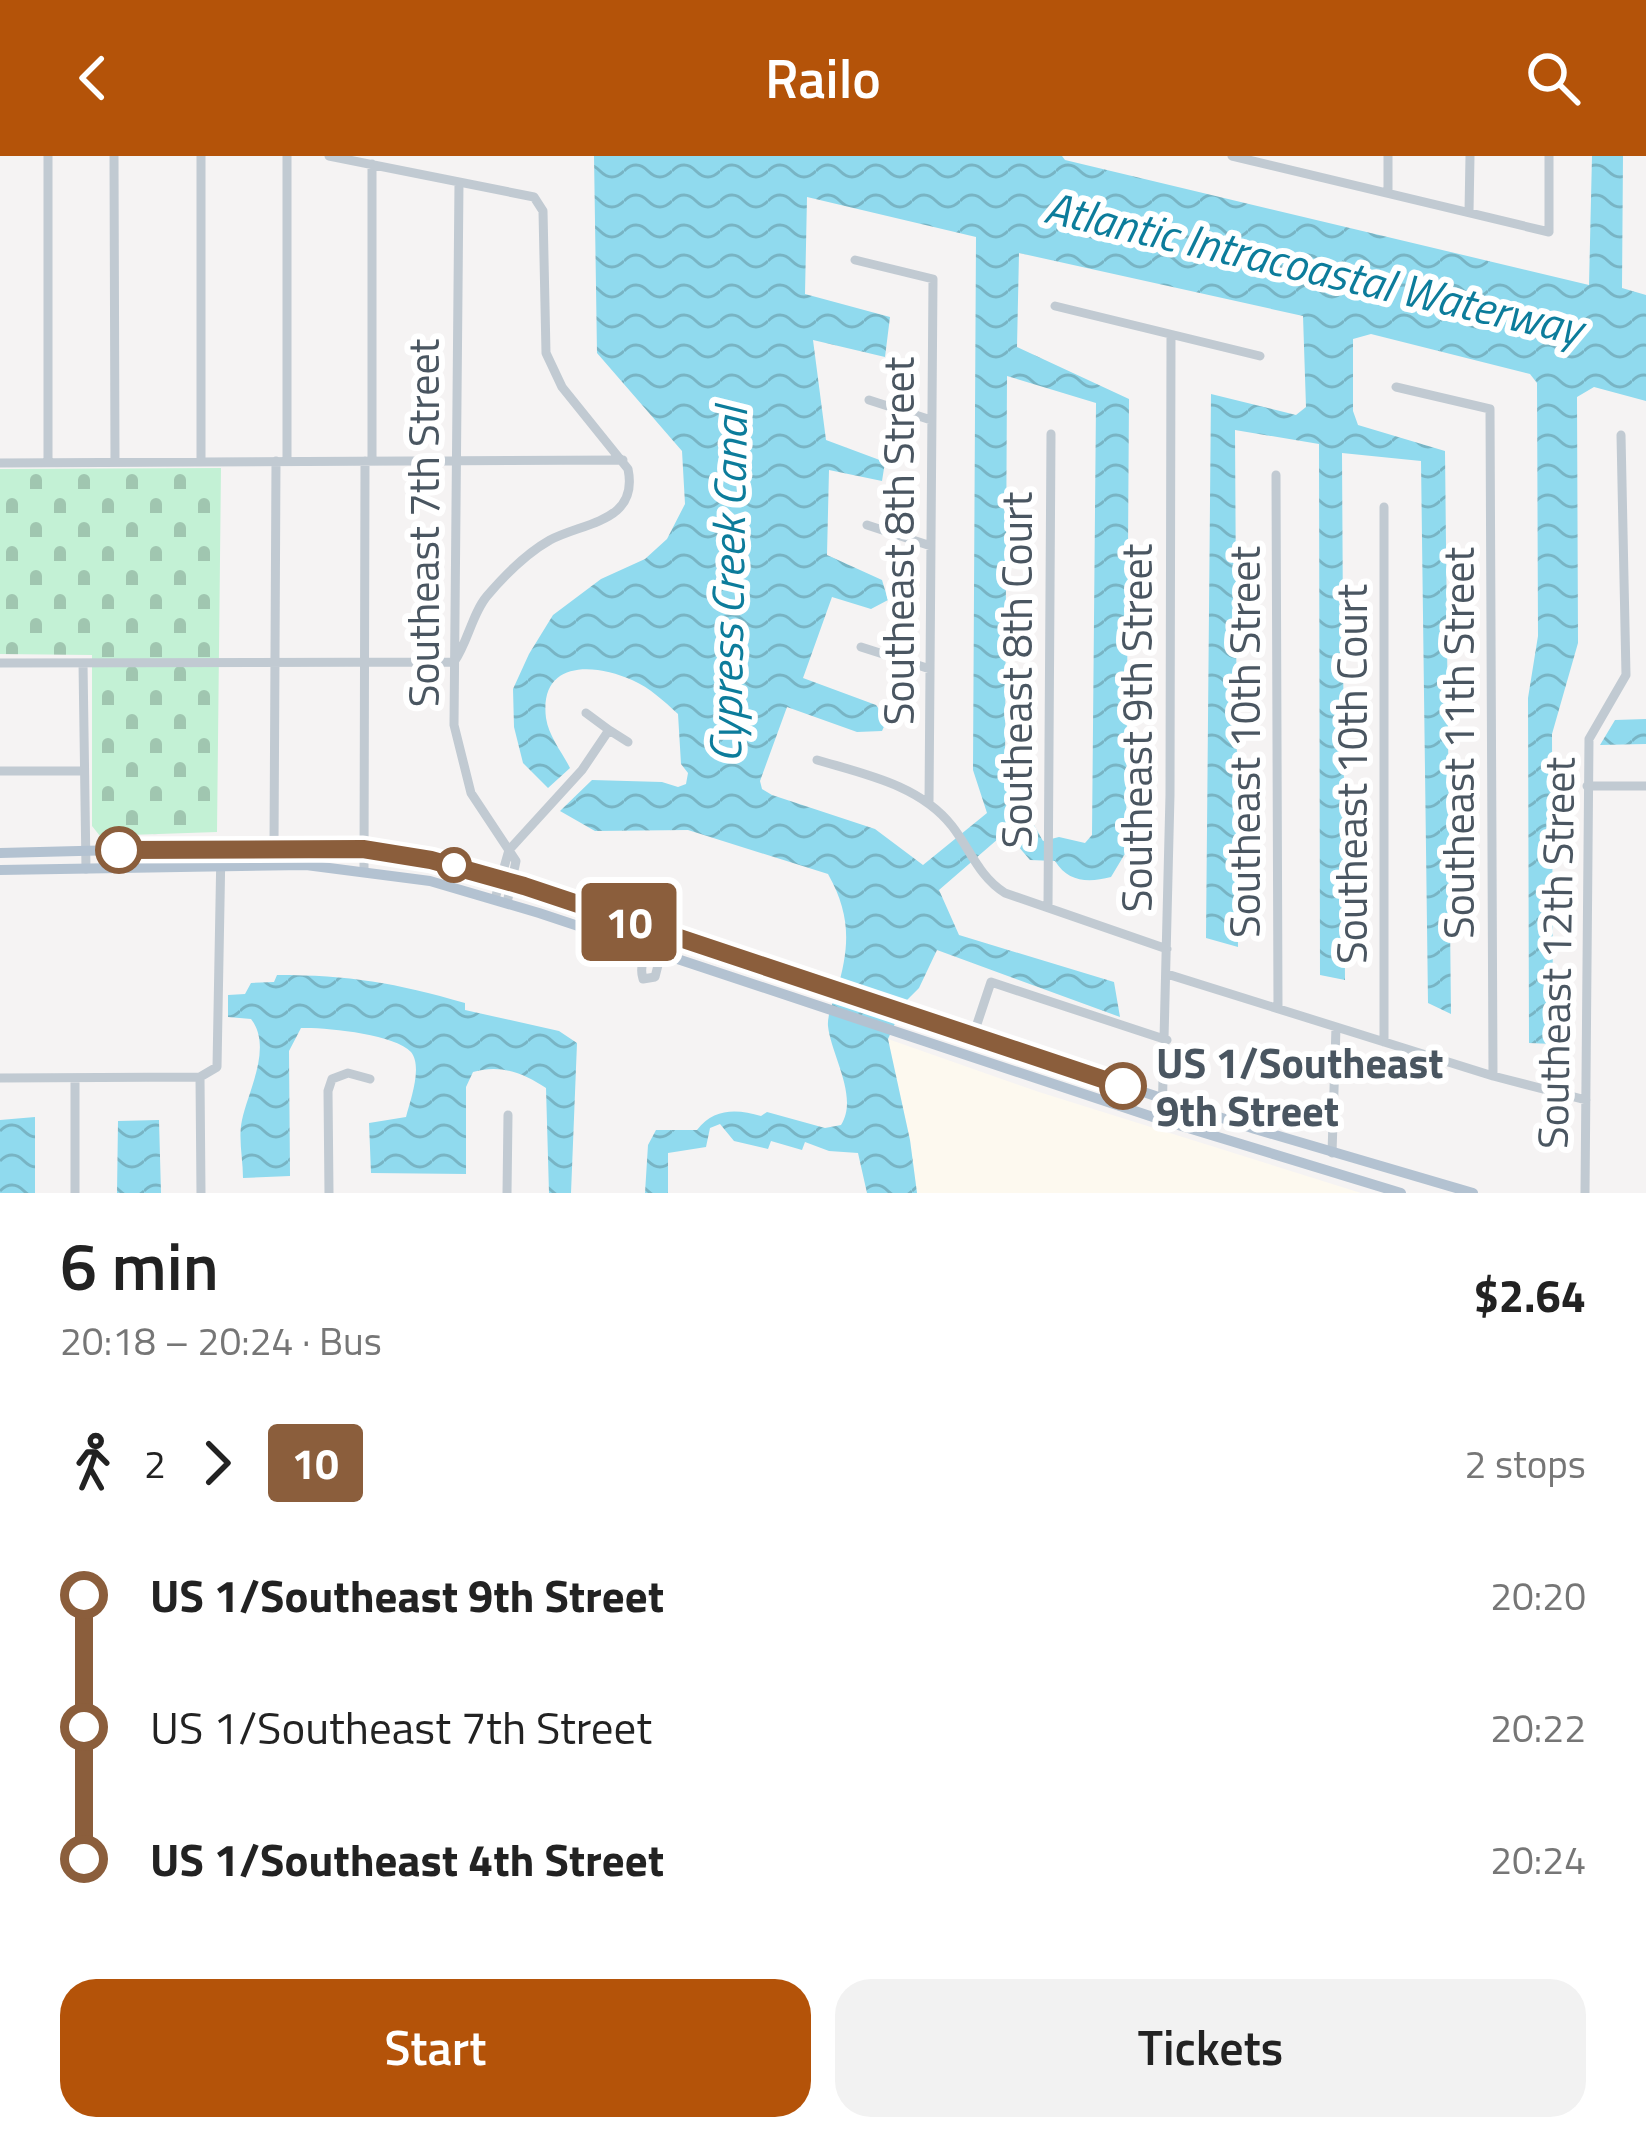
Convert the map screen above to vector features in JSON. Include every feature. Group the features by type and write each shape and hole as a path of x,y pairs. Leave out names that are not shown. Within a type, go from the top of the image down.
{"main road":[{"path":"0,853 274,846 363,849 431,860 507,881 1332,1154 1473,1193"},
{"path":"0,870 306,865 430,880 1162,1120 1401,1193"},
{"path":"987,1061 1010,1060 1025,1053"},
{"path":"1017,1071 1051,1062"},
{"path":"1306,1166 1332,1154"},
{"path":"1340,1176 1369,1165"}],"street":[{"path":"48,156 48,463"},
{"path":"113,156 115,462"},
{"path":"201,156 201,462"},
{"path":"274,846 287,156"},
{"path":"0,663 454,662 484,599 519,564 549,541 622,508 630,488 623,460 562,387 546,353 543,211 534,197 329,156"},
{"path":"1232,156 1549,232 1550,156"},
{"path":"1307,173 1308,156"},
{"path":"1388,156 1388,192"},
{"path":"1469,212 1470,156"},
{"path":"364,870 372,164"},
{"name":"Southeast 7th Street","path":"459,182 454,725 463,770 480,811 517,865 501,901"},
{"name":"Southeast 8th Street","path":"855,260 933,279 929,802"},
{"path":"1055,306 1260,356"},
{"name":"Southeast 9th Street","path":"1162,1120 1168,974 1172,336"},
{"name":"Southeast 11th Street","path":"1396,387 1490,409 1493,1076"},
{"path":"868,400 931,420"},
{"name":"Southeast 8th Court","path":"1048,907 1051,434"},
{"name":"Southeast 12th Street","path":"1585,1193 1589,740 1626,675 1622,435"},
{"path":"0,463 623,460"},
{"name":"Southeast 10th Street","path":"1276,475 1278,1008"},
{"name":"Southeast 10th Court","path":"1384,506 1384,1042"},
{"path":"867,525 931,546"},
{"path":"861,647 930,669"},
{"path":"83,663 86,869"},
{"path":"586,713 628,742"},
{"path":"509,850 581,770 609,730"},
{"path":"817,760 895,785 929,802 955,829 976,866 1005,892 1167,949"},
{"path":"0,771 83,771"},
{"path":"1588,785 1646,786"},
{"path":"0,1078 200,1077 217,1067 221,848"},
{"path":"666,934 656,977 646,981 641,972 649,949 666,934"},
{"path":"1168,974 1493,1076 1586,1100"},
{"path":"973,1036 992,982 1167,1040"},
{"path":"1332,1154 1336,1027"},
{"path":"329,1193 328,1090 332,1079 348,1073 370,1079"},
{"path":"200,1077 201,1193"},
{"path":"75,1078 75,1193"},
{"path":"507,1193 508,1115"}],"shaded area":[{"path":"888,1039 1039,1092 1361,1193 917,1193"}],"green space":[{"path":"221,468 217,832 100,836 92,826 92,655 0,654 0,469"}],"water":[{"path":"594,156 1062,156 1589,285 1592,156 1623,156 1622,288 1646,295 1646,401 1594,387 1577,397 1578,643 1552,734 1553,1044 1529,1043 1528,698 1538,636 1537,383 1530,374 1371,334 1353,339 1353,411 1358,425 1445,451 1451,1014 1428,1003 1421,461 1342,453 1345,980 1320,975 1319,444 1235,430 1238,947 1206,938 1211,394 1296,415 1306,407 1303,316 1019,253 1017,347 1129,399 1126,852 1111,877 1079,879 1055,861 1030,860 1006,832 939,890 959,935 1114,982 1120,1017 937,950 888,1039 917,1193 867,1193 858,1153 829,1151 805,1142 802,1150 771,1141 768,1149 734,1141 720,1124 710,1128 706,1147 668,1153 668,1193 645,1193 648,1145 656,1130 697,1130 718,1114 735,1112 761,1116 767,1112 825,1128 841,1125 846,1089 828,1022 846,931 841,903 828,874 688,830 595,831 560,811 592,780 686,784 678,714 639,683 586,669 560,676 546,699 546,718 570,768 548,788 523,763 514,727 513,689 553,615 601,579 645,559 667,539 685,504 682,451 597,353","holes":["807,197 976,237 973,770 987,813 923,865 875,829 772,795 762,789 760,781 787,707 857,732 882,731 887,720 876,705 803,678 832,597 871,609 888,600 882,580 827,555 829,470 882,481 885,462 826,440 813,340 885,357 890,317 805,294","1007,376 1096,403 1092,835 1085,843 1059,837 1043,841 1005,774"]},
{"path":"1646,719 1646,744 1600,745 1615,720"},
{"path":"277,975 350,979 417,990 465,1003 465,1010 559,1031 577,1043 571,1193 549,1193 546,1088 502,1070 473,1072 466,1087 466,1174 371,1173 369,1123 406,1117 415,1084 414,1058 390,1041 312,1028 301,1028 289,1051 290,1176 243,1178 241,1127 260,1043 251,1019 228,1017 228,995 245,994 251,983 274,982"},
{"path":"35,1117 35,1193 0,1193 0,1120"},
{"path":"159,1120 161,1193 117,1193 118,1121"}],"bus line":[{"name":"10","path":"119,850 319,846 431,860 524,886 1123,1086"}],"place":[{"name":"US 1/Southeast 9th Street","path":"1123,1086"}],"water label":[{"name":"Atlantic Intracoastal Waterway","path":"1314,267"},
{"name":"Cypress Creek Canal","path":"727,585"}]}
